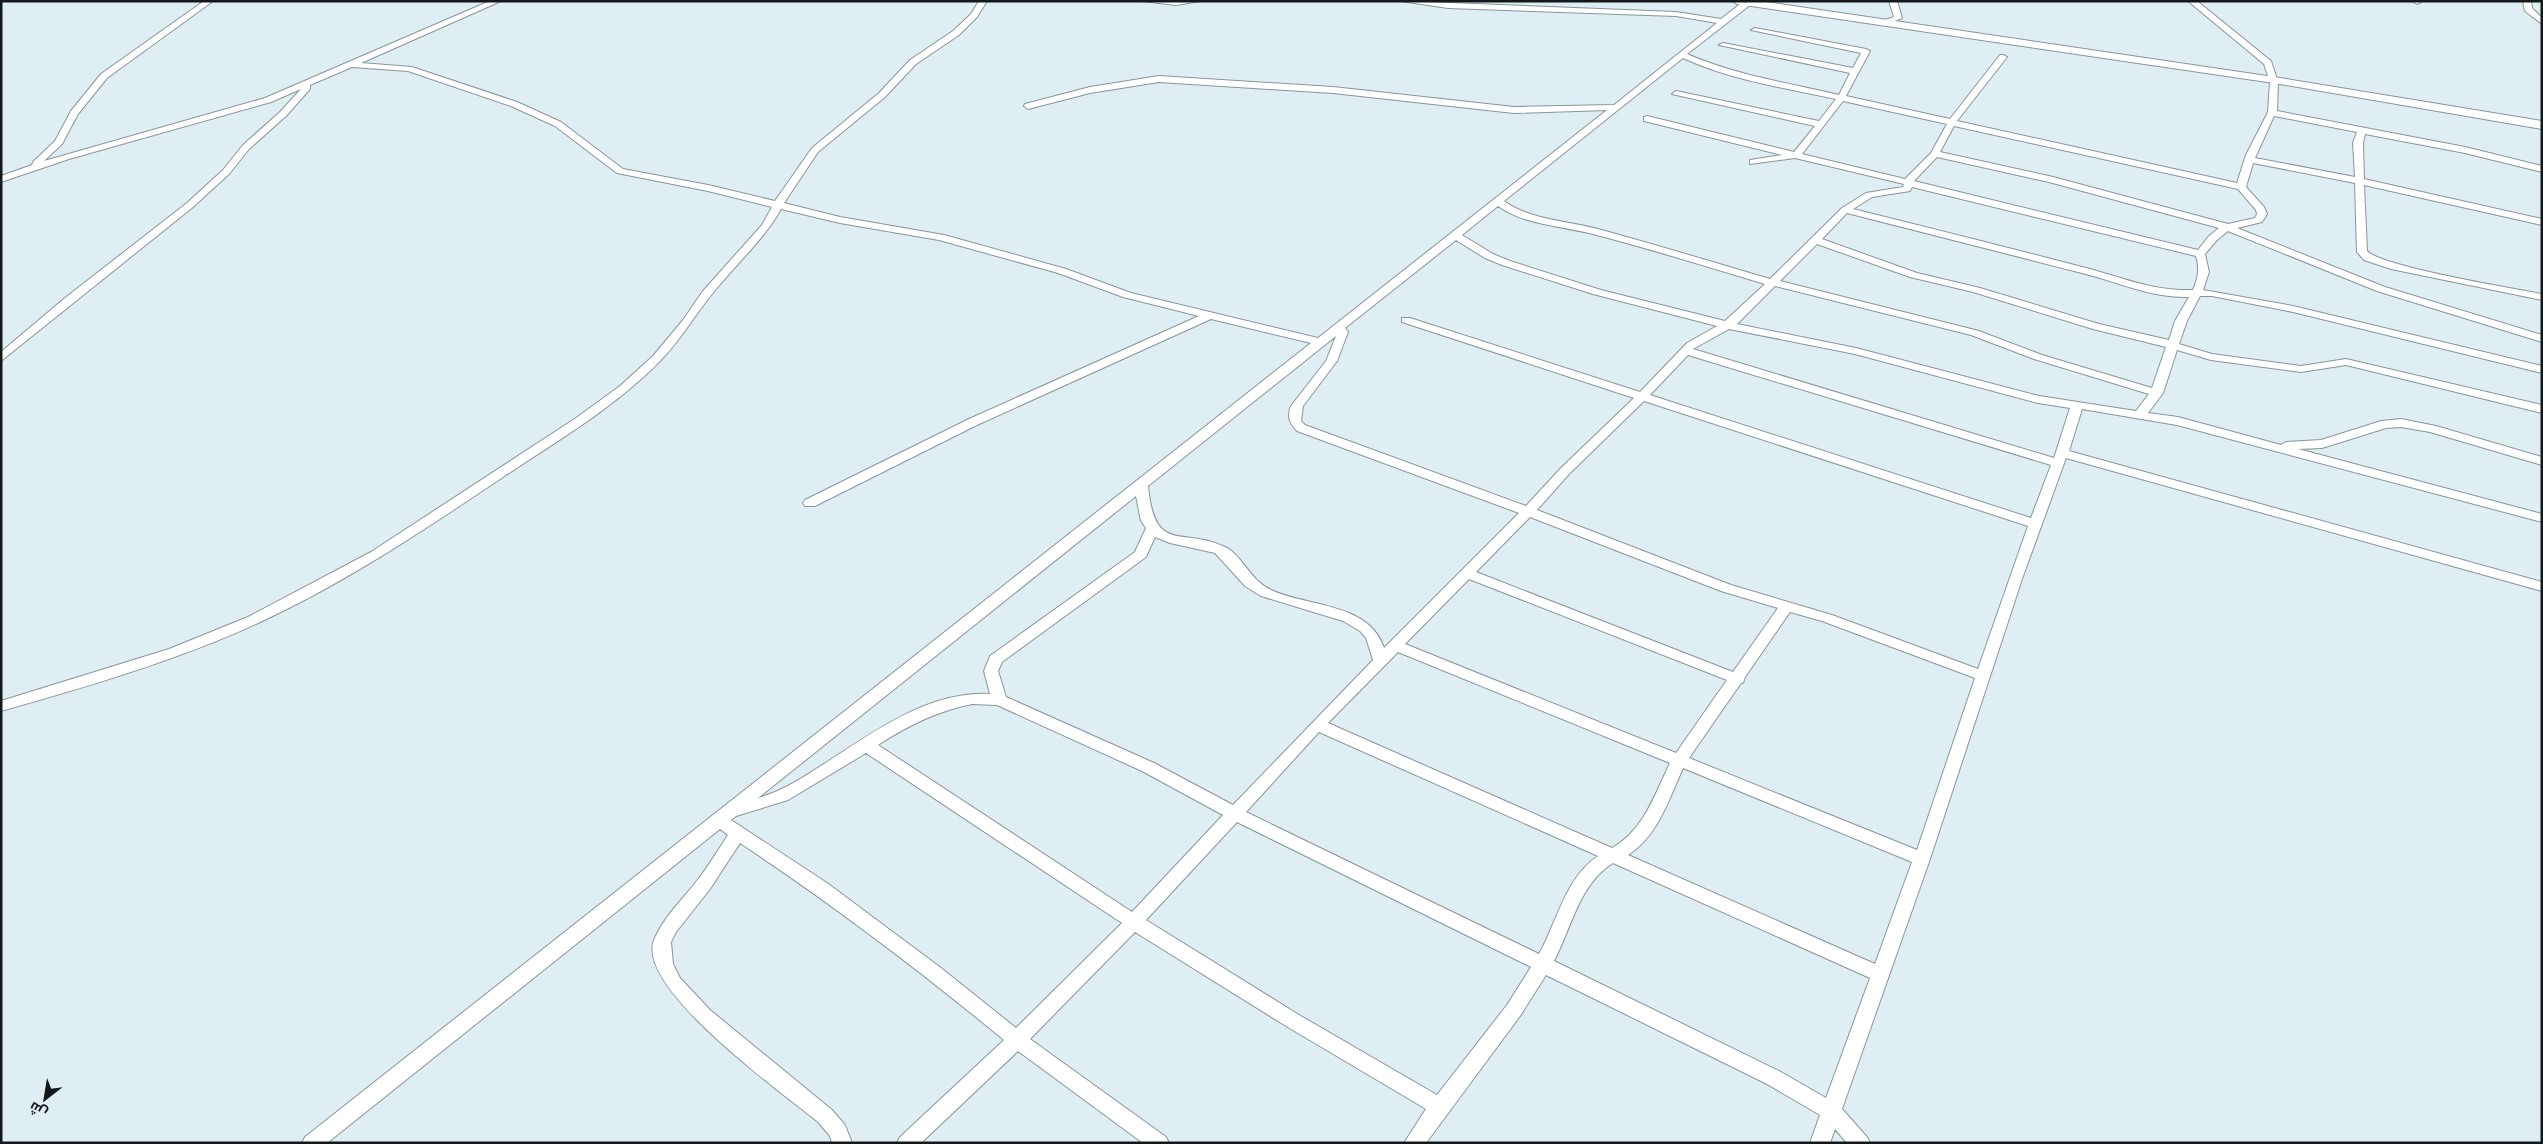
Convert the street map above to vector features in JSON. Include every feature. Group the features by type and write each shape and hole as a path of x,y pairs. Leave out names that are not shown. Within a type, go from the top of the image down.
{"street":[{"path":"31,169 59,142 85,98 104,76 209,1"},
{"path":"1,179 246,108 355,65 497,1"},
{"path":"1,706 174,652 253,620 376,555 572,426 624,388 657,358 687,322 707,293 766,226 780,204 786,190 815,150 882,95 913,62 962,27 974,14 982,1"},
{"path":"1147,1 1176,3 1196,1"},
{"path":"1405,1 1448,6 1666,14 1723,22"},
{"path":"1885,23 1898,18 1893,1"},
{"path":"2192,1 2268,62 2274,80 2276,91 2272,113 2269,114 2241,187"},
{"path":"2527,1 2528,9 2542,22"},
{"path":"312,1143 1140,484 1618,107 1723,22 1742,2 2274,80 2542,125"},
{"path":"1753,162 1795,156 1840,98 1866,50 1755,30"},
{"path":"1724,45 1855,71"},
{"path":"1682,55 1707,66 1739,75 2241,187 2260,209 2261,218 2226,227 2214,235 2200,254"},
{"path":"907,1143 1017,1040 1135,921 1380,660 1528,512 1565,471 1612,428 1686,351 1703,337 1727,326 1774,283 1845,210 1869,196 1907,188 1909,183 1935,154 1952,122 2003,57"},
{"path":"355,65 409,69 514,104 558,124 620,171 780,204 846,222 940,237 1062,271 1127,295 1212,314 1321,342"},
{"path":"1028,106 1134,82 1168,79 1339,90 1514,110 1618,107"},
{"path":"1,358 61,306 190,204 226,172 246,147 283,114 312,82"},
{"path":"1676,94 1820,124"},
{"path":"2272,113 2465,150 2542,169"},
{"path":"1647,120 2200,254 2205,264 2198,293 2181,320 2157,394 2140,414"},
{"path":"2362,130 2358,143 2360,247 2368,258 2395,266 2542,298"},
{"path":"1935,154 2050,179 2226,227 2382,289 2542,339"},
{"path":"2250,160 2360,181 2542,222"},
{"path":"1498,201 1510,210 1526,216 1622,238 1688,260 1952,327 2046,360 2157,394"},
{"path":"1845,210 2091,272 2146,290 2176,295 2198,293 2225,295 2293,309 2542,370"},
{"path":"1455,236 1489,256 1506,263 1598,292 1727,326 1856,351 2018,394 2194,425 2542,518"},
{"path":"1815,240 1914,275 1976,290 2097,328 2142,336 2210,357 2286,368 2318,368 2337,362 2346,362 2542,409"},
{"path":"810,503 973,422 1212,314"},
{"path":"1406,320 2035,524"},
{"path":"1340,327 1342,332 1338,350 1330,364 1295,408 1293,419 1295,425 1319,436 1528,512 1726,588 1787,605 1983,676"},
{"path":"1686,351 2060,458 2542,587"},
{"path":"1820,1143 1830,1110 1922,859 2077,405"},
{"path":"2269,446 2322,444 2385,424 2401,423 2432,429 2542,461"},
{"path":"1140,484 1142,502 1152,529 1166,540 1213,548 1225,553 1250,583 1266,593 1356,622 1373,637 1380,660"},
{"path":"998,700 990,671 995,659 1141,554 1152,529"},
{"path":"1466,573 1738,679"},
{"path":"1414,1143 1438,1106 1500,1029 1543,964 1585,879 1599,861 1632,843 1656,812 1665,787 1679,761 1738,679 1787,605"},
{"path":"1395,645 1922,859"},
{"path":"723,815 782,796 866,745 929,710 963,700 987,698 998,700 1106,746 1236,814 1774,1078 1830,1110 1860,1143"},
{"path":"1318,725 1880,974"},
{"path":"866,745 1135,921 1320,1038 1438,1106"},
{"path":"723,815 738,833 821,888 935,973 1017,1040 1159,1143"},
{"path":"738,833 704,884 670,927 662,942 664,964 674,983 702,1016 825,1116 838,1132 842,1143"}]}
